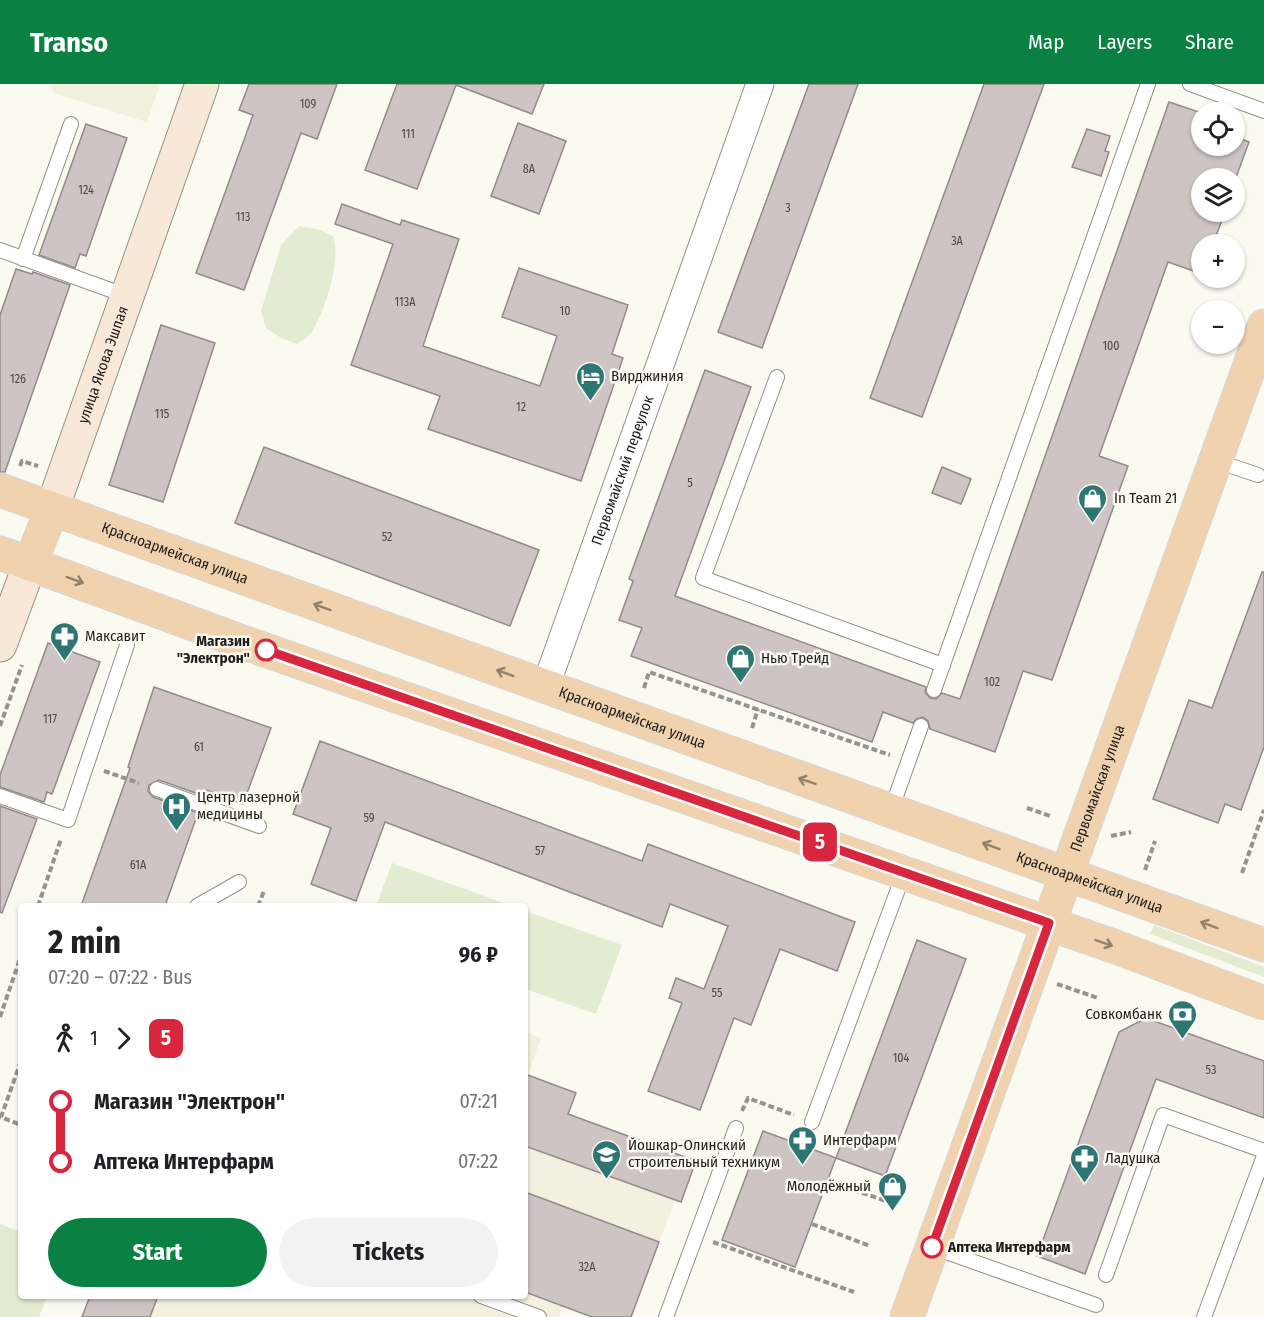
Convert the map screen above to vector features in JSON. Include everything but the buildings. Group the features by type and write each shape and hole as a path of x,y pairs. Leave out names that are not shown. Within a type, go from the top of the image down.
{"main road":[{"name":"Первомайская улица","path":"907,1317 1264,326"},
{"name":"Красноармейская улица","path":"0,490 1264,945"},
{"name":"улица Якова Эшпая","path":"15,559 52,509"},
{"path":"15,559 248,644 1049,923 1264,1003"}],"street":[{"name":"улица Якова Эшпая","path":"52,509 202,84"},
{"name":"Первомайский переулок","path":"545,688 760,84"},
{"name":"улица Якова Эшпая","path":"0,645 15,559"}],"lane":[{"path":"934,690 1148,84"},
{"path":"1190,84 1264,111"},
{"path":"23,259 71,124"},
{"path":"0,250 127,296"},
{"path":"777,377 703,578 943,665"},
{"path":"1216,461 1258,475"},
{"path":"0,796 68,820 127,645"},
{"path":"891,810 921,726"},
{"path":"157,789 259,826"},
{"path":"812,1122 904,872"},
{"path":"202,903 239,882"},
{"path":"1106,1275 1163,1115 1264,1151"},
{"path":"666,1317 736,1128"},
{"path":"1204,1317 1264,1156"},
{"path":"932,1247 1096,1305"},
{"path":"489,1299 539,1317"}],"path":[{"path":"22,461 40,467"},
{"path":"644,688 650,672 908,761"},
{"path":"752,728 758,709"},
{"path":"86,764 157,789"},
{"path":"1027,808 1050,816"},
{"path":"1242,873 1264,810"},
{"path":"39,903 68,820"},
{"path":"1108,837 1131,832"},
{"path":"1145,870 1155,841"},
{"path":"259,903 264,891"},
{"path":"0,1017 18,965"},
{"path":"1057,984 1098,998"},
{"path":"18,1069 1,1117 18,1124"},
{"path":"736,1128 748,1098 812,1122"},
{"path":"828,1181 886,1201"},
{"path":"812,1224 870,1246"},
{"path":"696,1236 854,1292"}],"shaded area":[{"path":"51,84 160,84 147,122 53,93"},
{"name":"Йошкар-Олинский строительный техникум","path":"528,1033 541,1038 528,1075"},
{"name":"Йошкар-Олинский строительный техникум","path":"528,1075 576,1093 569,1114 696,1161 681,1202 675,1200 631,1317 563,1306 559,1317 150,1317 157,1299 528,1299"}],"green space":[{"path":"299,226 320,230 333,236 335,258 331,285 317,323 311,334 297,344 281,338 266,328 261,311 281,245"},
{"path":"392,863 504,903 377,903"},
{"path":"528,912 622,945 596,1014 528,990"},
{"path":"1154,925 1264,967 1264,977 1150,934"},
{"path":"0,1224 18,1231 18,1299 46,1299 39,1317 0,1317"}],"bus line":[{"name":"5","path":"266,650 1049,923 932,1247"}],"place":[{"name":"Вирджиния","path":"590,402"},
{"name":"In Team 21","path":"1093,524"},
{"name":"Магазин \"Электрон\"","path":"266,650"},
{"name":"Максавит","path":"64,662"},
{"name":"Нью Трейд","path":"740,684"},
{"name":"Центр лазерной медицины","path":"176,832"},
{"name":"Совкомбанк","path":"1183,1040"},
{"name":"Интерфарм","path":"802,1166"},
{"name":"Йошкар-Олинский строительный техникум","path":"607,1180"},
{"name":"Ладушка","path":"1084,1184"},
{"name":"Молодёжный","path":"892,1212"},
{"name":"Аптека Интерфарм","path":"932,1247"}]}
